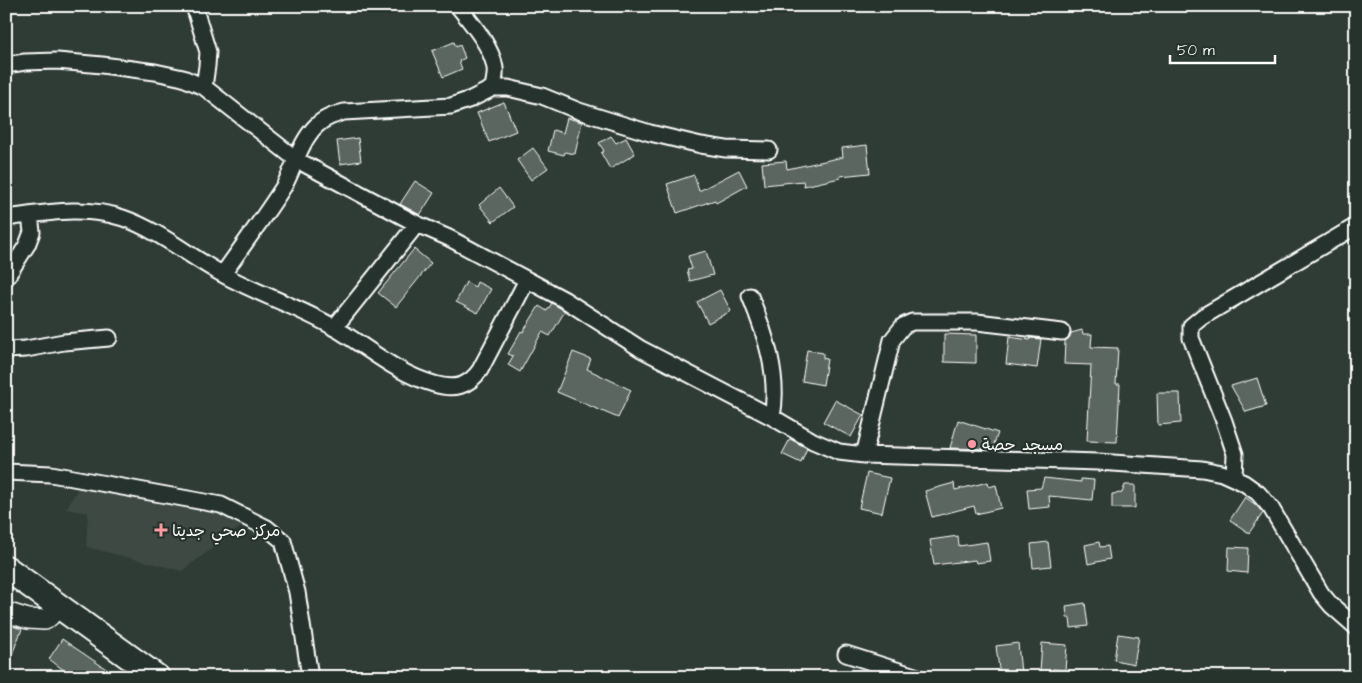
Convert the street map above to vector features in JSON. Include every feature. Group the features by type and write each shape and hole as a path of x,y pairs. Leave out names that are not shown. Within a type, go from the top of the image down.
{"main road":[{"path":"6,568 61,610"},
{"path":"6,575 119,648 157,677"}],"street":[{"path":"194,6 208,52 204,87"},
{"path":"458,6 473,24 491,54 495,67 493,88"},
{"path":"471,6 473,24"},
{"path":"6,65 25,62 57,61 93,64 155,72 183,78 204,87 297,160 418,224 449,238 564,300 642,349 772,417 826,448 839,452 864,455 1060,461 1177,467 1202,469 1234,478 1258,493 1271,508 1321,592 1331,605 1356,627"},
{"path":"223,274 284,186 307,138 316,126 329,116 344,112 451,106 470,100 493,88 508,88 542,96 580,111 650,133 726,149 769,150"},
{"path":"6,218 77,210 112,214 148,229 223,274 334,328 399,369 435,385 456,387 473,381 527,280"},
{"path":"6,278 27,246 32,232 30,215"},
{"path":"334,328 418,224"},
{"path":"1234,478 1236,465 1234,454 1224,421 1191,338 1191,326 1202,317 1356,226"},
{"path":"750,296 765,332 774,384 775,403 772,417"},
{"path":"864,455 892,340 903,326 912,322 977,322 1062,332"},
{"path":"6,350 108,338"},
{"path":"6,472 51,474 221,505 267,528 283,541 297,592 310,677"},
{"path":"6,612 28,620 38,621 45,620 61,610"},
{"path":"846,654 918,677"}],"shaded area":[{"name":"مركز صحي جديتا","path":"99,473 258,514 182,571 86,547 88,513 66,509 86,474 97,477"}],"building":[{"path":"454,42 456,47 460,45 465,58 459,61 462,69 443,77 432,51"},
{"path":"504,102 516,131 489,142 477,113"},
{"path":"567,118 582,122 575,154 565,152 564,155 548,151 553,130 563,133"},
{"path":"611,136 616,143 626,138 635,154 610,169 601,153 604,151 599,143"},
{"path":"358,138 361,161 340,164 337,141"},
{"path":"867,145 870,173 840,176 840,178 804,186 803,181 764,185 762,163 786,161 787,169 843,157 842,148"},
{"path":"533,148 548,168 531,180 517,160"},
{"path":"739,170 747,186 716,203 715,200 677,213 667,184 694,175 699,191"},
{"path":"415,181 434,193 420,215 400,204"},
{"path":"499,188 513,207 493,222 479,205"},
{"path":"414,249 431,263 396,307 378,293"},
{"path":"706,251 713,275 690,281 687,270 692,269 688,256"},
{"path":"466,282 475,287 477,282 491,289 478,313 456,302"},
{"path":"720,290 731,311 708,323 697,302"},
{"path":"552,303 565,311 550,336 542,332 520,372 508,365 513,356 508,354 521,331 523,332 539,306 547,311"},
{"path":"1082,330 1083,334 1092,334 1091,347 1118,348 1116,384 1120,384 1117,442 1087,441 1091,365 1064,364 1065,341 1071,333"},
{"path":"944,334 976,335 976,363 944,362"},
{"path":"1009,337 1030,340 1030,338 1041,339 1037,368 1006,364"},
{"path":"807,350 823,353 823,358 827,359 823,385 802,381"},
{"path":"573,352 591,359 587,369 631,390 618,418 557,392"},
{"path":"1257,378 1266,406 1246,412 1231,386"},
{"path":"1157,393 1180,393 1181,423 1158,425"},
{"path":"835,400 863,415 851,437 823,422"},
{"name":"مسجد حصة","path":"958,420 998,433 992,449 950,448"},
{"path":"790,439 807,448 801,463 782,454"},
{"path":"867,473 890,478 882,513 859,508"},
{"path":"1044,478 1081,482 1081,479 1094,480 1092,500 1049,496 1050,507 1029,509 1027,489 1041,488"},
{"path":"988,482 989,487 996,485 1001,508 976,514 974,506 932,517 925,491 954,483 955,490"},
{"path":"1125,485 1135,485 1135,508 1112,508 1112,494 1122,493"},
{"path":"1245,497 1263,513 1249,533 1230,520"},
{"path":"958,536 959,546 987,542 990,561 976,563 975,560 934,565 930,540"},
{"path":"1048,542 1051,566 1033,568 1031,544"},
{"path":"1099,542 1100,547 1108,546 1110,559 1088,564 1085,545"},
{"path":"1229,547 1248,548 1247,573 1228,571"},
{"path":"1085,603 1088,626 1071,628 1070,618 1067,618 1066,606"},
{"path":"6,624 22,629 7,667 6,667"},
{"path":"1118,634 1139,637 1134,664 1114,660"},
{"path":"62,639 118,677 73,677 49,659"},
{"path":"1018,643 1021,673 1000,676 996,646"},
{"path":"1042,643 1067,645 1065,670 1053,669 1053,673 1040,672"}],"place":[{"name":"مسجد حصة","path":"972,444"},
{"name":"مركز صحي جديتا","path":"161,530"}]}
